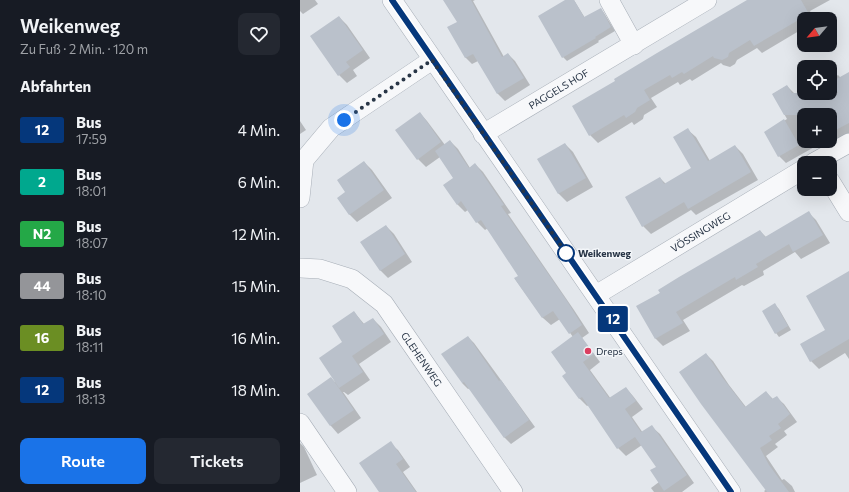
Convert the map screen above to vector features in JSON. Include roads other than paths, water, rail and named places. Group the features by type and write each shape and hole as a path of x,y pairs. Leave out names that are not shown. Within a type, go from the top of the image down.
{"street":[{"path":"392,0 731,492"},
{"path":"609,0 634,44"},
{"name":"PAGGELS HOF","path":"484,134 707,0"},
{"path":"300,198 304,160 331,128 432,60"},
{"name":"VÖSSINGWEG","path":"827,156 849,143"},
{"name":"VÖSSINGWEG","path":"596,295 797,174"},
{"path":"837,192 849,212"},
{"name":"GLEHENWEG","path":"300,268 320,269 352,279 384,304 513,492"},
{"path":"300,423 347,492"}],"place":[{"name":"Weikenweg","path":"566,253"},
{"name":"Dreps","path":"588,351"}]}
